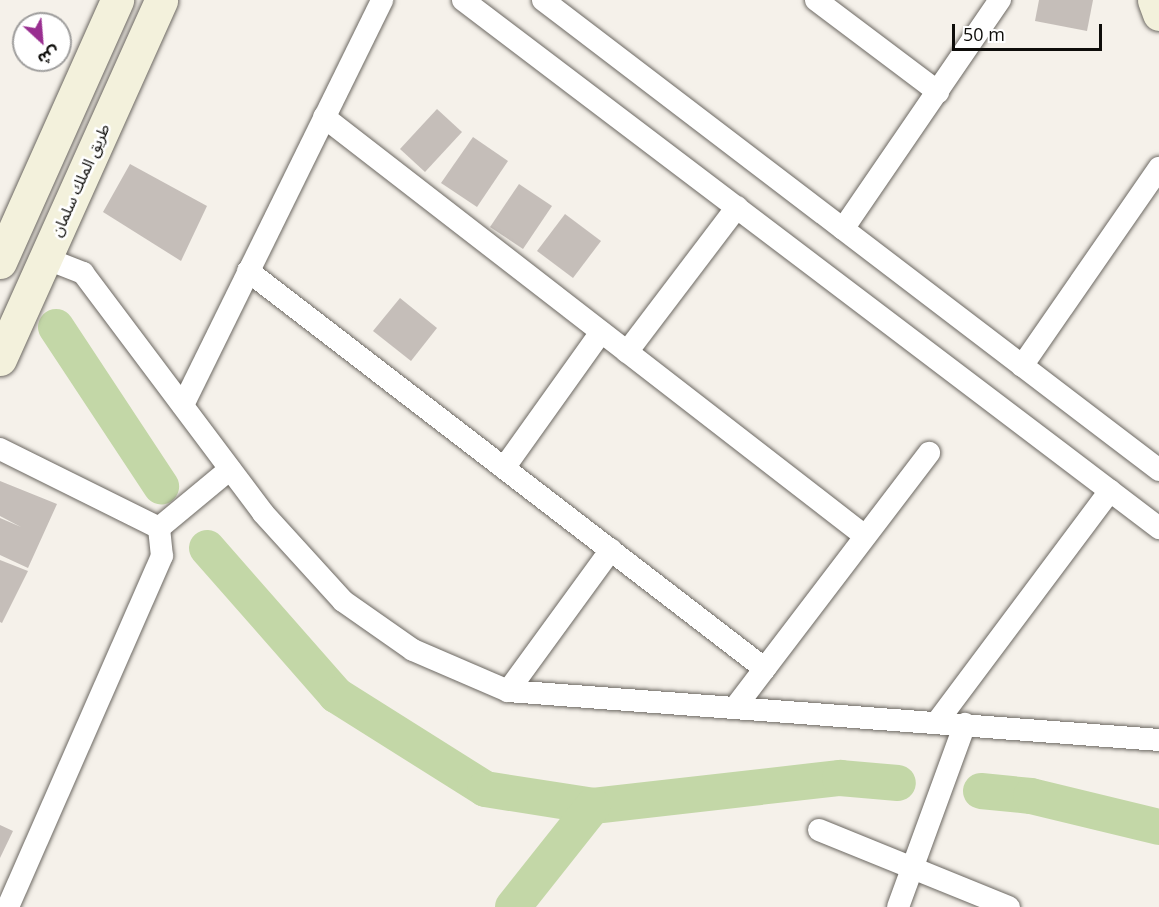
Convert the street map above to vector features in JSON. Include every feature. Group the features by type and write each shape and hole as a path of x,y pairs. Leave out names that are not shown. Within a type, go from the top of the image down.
{"main road":[{"path":"0,262 117,0"},
{"name":"طريق الملك سلمان","path":"0,359 161,0"},
{"path":"1154,0 1159,14"}],"street":[{"path":"183,405 382,0"},
{"path":"463,0 1159,528"},
{"path":"543,0 1159,470"},
{"path":"816,0 938,92"},
{"path":"843,229 1000,0"},
{"path":"324,117 865,536"},
{"path":"1022,366 1159,168"},
{"path":"627,352 737,207"},
{"path":"45,258 83,273 230,469 342,601 413,650 508,691 737,705 1159,740"},
{"path":"248,271 765,669"},
{"path":"504,468 601,332"},
{"path":"0,449 159,528"},
{"path":"737,705 929,453"},
{"path":"159,528 230,469"},
{"path":"937,722 1110,491"},
{"path":"8,907 162,556 159,528"},
{"path":"508,691 611,550"},
{"path":"898,907 915,869 965,724"},
{"path":"819,830 1009,907"}],"building":[{"path":"1039,0 1093,0 1087,31 1035,21"},
{"path":"437,109 462,132 425,172 400,149"},
{"path":"473,137 508,161 477,207 441,183"},
{"path":"130,164 207,206 181,261 103,212"},
{"path":"519,184 552,206 523,249 490,227"},
{"path":"565,214 601,241 573,278 537,251"},
{"path":"400,298 437,328 411,361 373,331"},
{"path":"0,481 57,504 28,568 0,555 0,518 21,527 0,516"},
{"path":"0,560 28,571 2,623 0,622"},
{"path":"0,825 13,831 0,858"}],"waterway":[{"path":"56,327 161,486"},
{"path":"207,548 336,695 485,789 593,806 840,778 898,783"},
{"path":"981,791 1031,796 1159,827"},
{"path":"513,907 593,806"}]}
